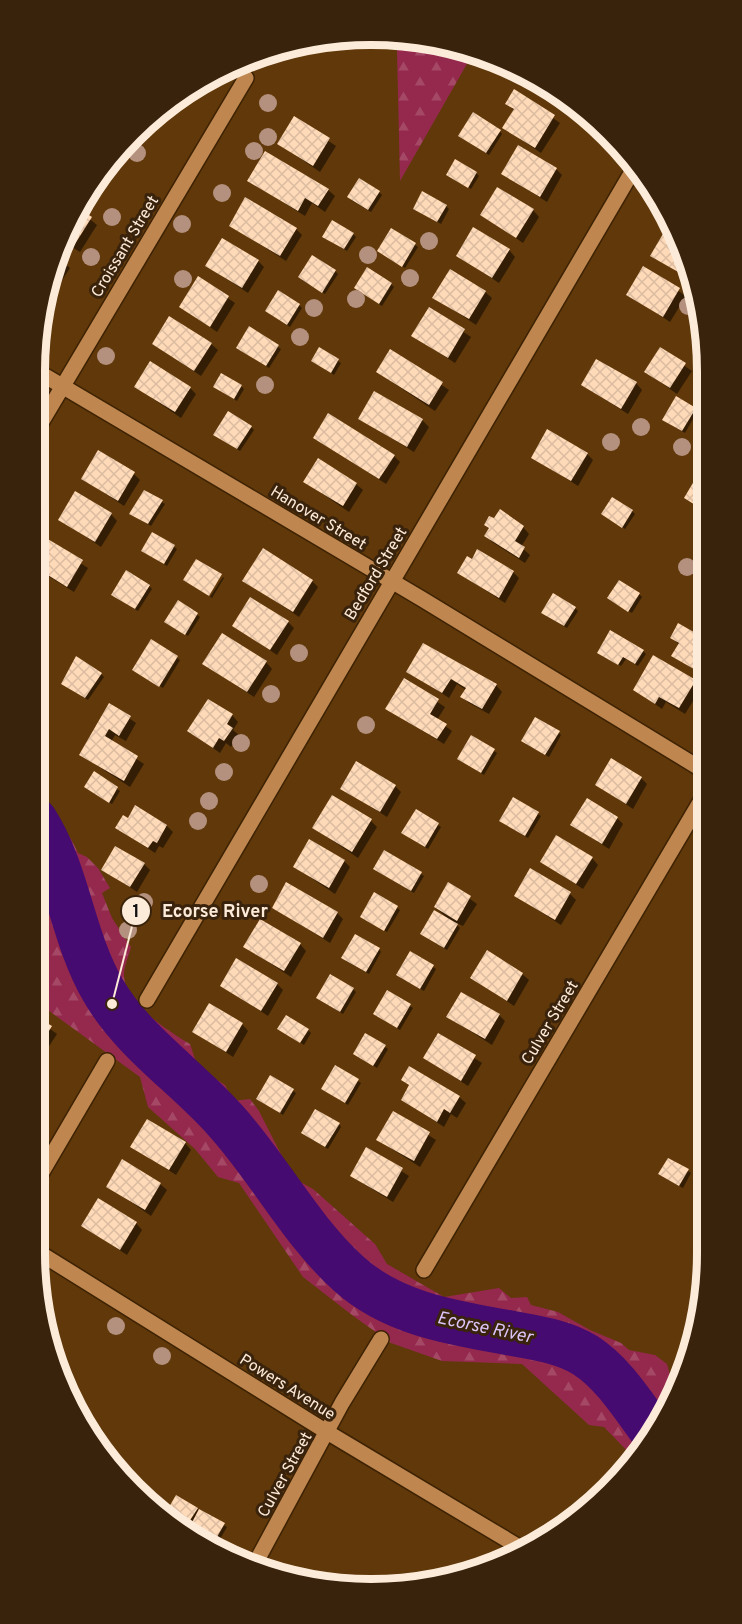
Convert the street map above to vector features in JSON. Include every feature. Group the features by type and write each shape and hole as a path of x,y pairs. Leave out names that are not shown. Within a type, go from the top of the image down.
{"street":[{"name":"Croissant Street","path":"45,415 246,78"},
{"name":"Bedford Street","path":"147,1000 631,174"},
{"name":"Hanover Street","path":"45,376 391,581 697,767"},
{"name":"Culver Street","path":"423,1270 697,807"},
{"path":"45,1165 107,1061"},
{"name":"Powers Avenue","path":"45,1257 327,1432 515,1545"},
{"name":"Culver Street","path":"258,1559 381,1339"}],"green space":[{"path":"414,48 469,60 400,181 397,50"},
{"path":"45,813 71,839 78,853 87,857 98,868 110,888 102,893 112,918 131,947 124,974 131,995 148,1015 190,1044 198,1068 225,1085 233,1101 250,1099 259,1111 293,1178 313,1189 375,1244 387,1264 444,1297 499,1288 511,1298 527,1297 531,1305 558,1312 590,1330 621,1343 629,1350 655,1355 667,1364 671,1380 653,1416 630,1451 629,1453 604,1427 589,1425 522,1364 442,1361 391,1343 352,1315 303,1277 239,1183 218,1177 195,1149 148,1107 140,1077 45,1008"}],"building":[{"path":"505,74 528,86 527,87"},
{"path":"514,89 555,115 535,148 502,128 514,109 505,104"},
{"path":"473,112 501,130 486,153 458,136"},
{"path":"294,116 330,138 313,166 277,144"},
{"path":"518,145 557,168 540,197 501,174"},
{"path":"265,151 329,189 318,206 305,198 298,211 247,181"},
{"path":"455,159 477,172 468,188 446,175"},
{"path":"359,178 380,191 368,210 347,197"},
{"path":"497,187 534,209 516,238 480,215"},
{"path":"422,191 447,205 437,222 413,209"},
{"path":"245,197 297,228 280,256 229,226"},
{"path":"86,213 92,217 73,247 70,245"},
{"path":"332,220 354,233 344,249 322,237"},
{"path":"473,227 510,249 492,278 456,256"},
{"path":"391,228 416,243 402,267 377,251"},
{"path":"665,231 682,274 650,256"},
{"path":"222,238 259,260 242,288 205,266"},
{"path":"312,255 336,270 322,293 298,277"},
{"path":"643,266 680,288 663,317 626,295"},
{"path":"367,267 392,283 379,304 354,288"},
{"path":"450,269 486,291 469,319 432,298"},
{"path":"198,276 229,296 210,327 179,307"},
{"path":"278,290 300,304 287,325 265,311"},
{"path":"429,307 465,329 448,358 411,336"},
{"path":"169,316 212,343 194,371 152,344"},
{"path":"249,326 279,345 266,366 236,348"},
{"path":"319,347 339,359 331,373 311,361"},
{"path":"660,347 686,363 670,388 644,372"},
{"path":"390,349 443,382 429,405 376,372"},
{"path":"596,359 637,382 621,409 581,385"},
{"path":"150,361 191,387 175,412 134,387"},
{"path":"221,373 242,385 234,399 213,387"},
{"path":"374,391 423,419 407,447 358,419"},
{"path":"676,396 696,408 682,431 662,420"},
{"path":"228,411 252,426 237,449 213,435"},
{"path":"328,413 395,455 379,479 313,438"},
{"path":"547,429 588,453 571,481 531,458"},
{"path":"98,450 135,472 118,501 81,479"},
{"path":"318,458 357,483 343,506 303,482"},
{"path":"697,476 697,506 684,498"},
{"path":"144,490 163,500 148,524 129,514"},
{"path":"75,491 112,513 95,542 58,520"},
{"path":"612,497 633,510 622,528 601,514"},
{"path":"500,509 524,526 515,541 525,547 519,558 484,536 489,528 484,525 489,516 494,518"},
{"path":"152,532 175,545 164,564 141,551"},
{"path":"45,537 83,560 67,587 45,573"},
{"path":"263,548 313,580 293,612 242,581"},
{"path":"477,549 514,571 499,598 457,573 467,556 472,559"},
{"path":"196,559 222,574 209,596 183,580"},
{"path":"126,570 150,585 135,609 111,595"},
{"path":"619,580 640,593 628,612 607,598"},
{"path":"553,593 576,607 564,626 541,613"},
{"path":"250,597 289,621 270,650 232,626"},
{"path":"178,600 198,613 185,635 164,622"},
{"path":"678,623 697,634 697,671 671,656 679,643 670,638"},
{"path":"610,630 644,650 635,664 623,657 618,665 597,653"},
{"path":"222,633 267,661 247,692 202,664"},
{"path":"151,639 178,656 159,687 132,670"},
{"path":"423,643 497,684 482,709 460,697 466,688 451,679 442,693 406,672"},
{"path":"653,655 696,680 679,708 659,697 655,704 633,690"},
{"path":"76,656 102,673 85,698 61,684"},
{"path":"404,678 439,699 430,714 447,724 437,739 385,709"},
{"path":"208,699 233,714 227,724 233,728 224,741 219,738 213,748 187,731"},
{"path":"109,703 131,716 119,736 109,729 105,736 138,756 124,781 79,755"},
{"path":"535,717 560,731 545,755 521,741"},
{"path":"471,735 495,749 481,773 457,759"},
{"path":"611,758 642,777 626,804 595,785"},
{"path":"356,761 396,785 380,812 340,789"},
{"path":"94,771 118,787 109,803 84,787"},
{"path":"332,795 372,819 352,852 312,828"},
{"path":"513,797 539,812 525,836 499,821"},
{"path":"587,798 618,817 602,844 570,825"},
{"path":"135,805 167,825 157,843 153,841 148,848 115,828 123,815 128,818"},
{"path":"416,809 439,823 425,847 401,833"},
{"path":"556,835 593,857 576,884 540,862"},
{"path":"309,839 345,860 329,888 293,867"},
{"path":"115,846 145,863 130,887 101,870"},
{"path":"384,850 422,872 411,891 373,869"},
{"path":"530,868 571,892 555,920 514,896"},
{"path":"286,882 338,912 323,938 272,908"},
{"path":"448,882 471,896 457,921 434,907"},
{"path":"374,892 398,906 384,931 360,917"},
{"path":"434,910 458,924 444,948 420,934"},
{"path":"260,919 301,943 284,971 243,947"},
{"path":"355,934 380,948 366,972 341,958"},
{"path":"487,950 523,973 507,1001 470,978"},
{"path":"410,951 434,965 420,989 396,975"},
{"path":"236,958 278,983 261,1011 220,986"},
{"path":"330,974 354,988 340,1012 316,998"},
{"path":"387,990 411,1004 397,1028 373,1014"},
{"path":"461,992 500,1014 485,1039 446,1017"},
{"path":"209,1003 243,1023 226,1052 192,1032"},
{"path":"286,1015 309,1029 300,1043 277,1029"},
{"path":"45,1022 52,1026 45,1038"},
{"path":"365,1033 386,1045 373,1066 353,1054"},
{"path":"438,1033 476,1055 461,1081 423,1058"},
{"path":"335,1065 359,1079 345,1103 321,1089"},
{"path":"409,1066 460,1096 450,1113 444,1109 437,1122 401,1100 409,1085 401,1080"},
{"path":"270,1075 294,1089 280,1113 256,1099"},
{"path":"315,1109 340,1123 325,1147 301,1133"},
{"path":"393,1111 430,1132 414,1161 376,1140"},
{"path":"147,1119 186,1142 169,1170 130,1147"},
{"path":"366,1147 403,1168 387,1197 350,1176"},
{"path":"668,1158 689,1169 679,1186 658,1174"},
{"path":"122,1159 161,1183 145,1210 106,1187"},
{"path":"98,1198 137,1222 120,1250 81,1226"},
{"path":"176,1495 198,1508 188,1523 168,1508"},
{"path":"199,1509 225,1523 216,1539 191,1525"}],"waterway":[{"name":"Ecorse River","path":"45,838 63,882 93,970 115,1009 129,1026 225,1120 331,1257 366,1288 405,1308 467,1325 549,1341 567,1346 585,1355 613,1380 648,1425"}],"place":[{"name":"Ecorse River","path":"112,1004"}]}
